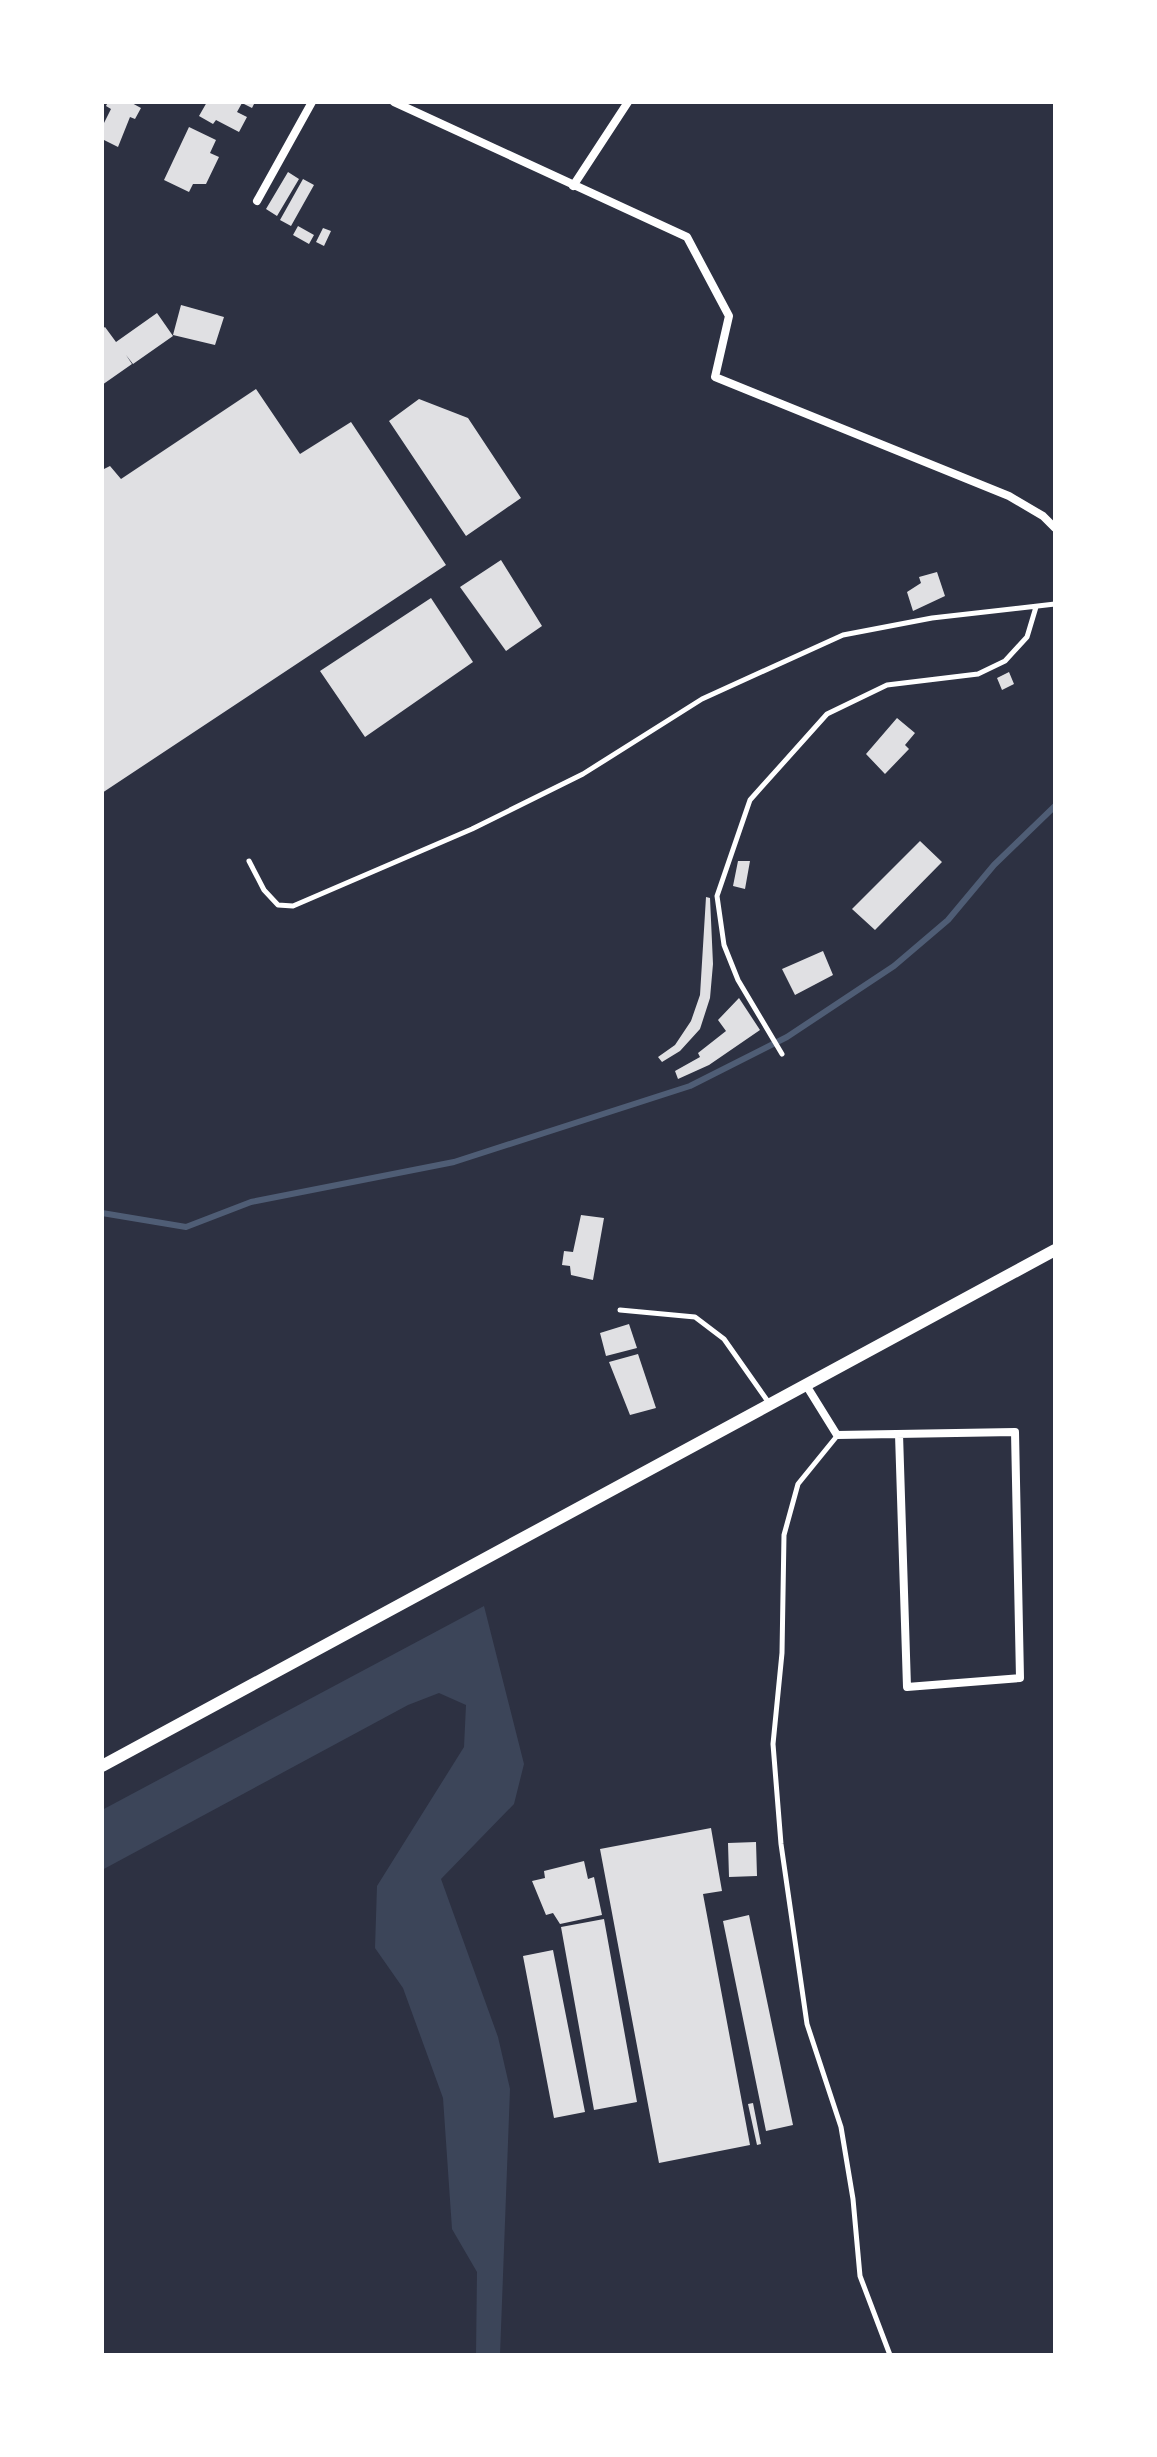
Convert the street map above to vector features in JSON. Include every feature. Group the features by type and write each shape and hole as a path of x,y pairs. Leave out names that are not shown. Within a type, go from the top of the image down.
{"street":[{"path":"257,201 312,102"},
{"path":"394,102 687,237 729,316 715,377 1009,496 1043,516 1055,528"},
{"path":"573,186 628,102"},
{"path":"102,1766 1055,1250"},
{"path":"806,1385 837,1435 1015,1432 1020,1678 907,1687 899,1434"}],"lane":[{"path":"249,861 264,890 278,905 293,906 486,822 583,774 702,699 843,635 932,618 1055,604"},
{"path":"781,1052 738,980 724,945 717,896 750,800 827,714 887,685 978,674 1005,661 1027,637 1036,607"},
{"path":"620,1310 695,1317 724,1339 770,1404"},
{"path":"837,1435 798,1484 784,1535 782,1653 773,1744 781,1844 807,2024 841,2127 853,2199 860,2276 890,2355"}],"shaded area":[{"path":"484,1606 524,1764 514,1804 441,1879 498,2037 510,2089 500,2355 476,2355 477,2272 452,2229 443,2098 403,1988 375,1948 377,1886 464,1747 466,1705 439,1693 408,1705 102,1870 102,1810"}],"building":[{"path":"108,102 130,102 141,108 135,119 130,117 118,147 102,139 102,127 111,109 106,106"},
{"path":"207,102 255,102 252,108 242,103 237,112 247,117 239,132 216,120 213,124 199,116"},
{"path":"189,127 216,140 210,153 219,157 206,184 193,184 189,192 164,180"},
{"path":"288,172 299,179 277,216 266,209"},
{"path":"303,179 314,185 291,226 280,220"},
{"path":"298,226 314,235 309,244 293,235"},
{"path":"323,228 331,231 324,246 316,242"},
{"path":"181,305 224,317 215,345 173,335"},
{"path":"157,313 173,336 133,364 126,355 132,364 102,385 102,329 105,327 116,342"},
{"path":"256,389 300,454 351,422 446,565 102,793 102,470 110,466 121,479"},
{"path":"419,399 468,418 521,498 466,536 389,421"},
{"path":"501,560 542,626 506,651 460,587"},
{"path":"937,572 945,596 913,611 907,592 921,583 919,577"},
{"path":"431,598 473,662 365,737 320,671"},
{"path":"1009,672 1014,684 1002,690 997,678"},
{"path":"897,718 915,733 905,745 909,749 885,774 866,754"},
{"path":"920,841 942,862 875,930 852,909"},
{"path":"738,861 750,861 745,889 733,886"},
{"path":"706,897 710,898 713,964 710,998 700,1029 680,1051 662,1062 658,1057 675,1045 691,1021 700,995"},
{"path":"823,951 833,975 795,995 782,969"},
{"path":"739,998 760,1030 709,1065 678,1079 675,1071 700,1057 698,1053 726,1031 718,1020"},
{"path":"581,1215 604,1218 593,1280 571,1275 570,1266 562,1265 564,1251 573,1252"},
{"path":"629,1324 637,1348 606,1356 600,1333"},
{"path":"638,1354 656,1408 630,1415 609,1362"},
{"path":"711,1828 722,1891 703,1894 750,2145 659,2163 600,1849"},
{"path":"756,1842 757,1876 729,1877 728,1843"},
{"path":"584,1861 588,1879 594,1877 602,1915 560,1924 553,1913 546,1915 532,1881 545,1878 544,1871"},
{"path":"749,1915 793,2125 766,2131 723,1921"},
{"path":"604,1919 637,2102 594,2110 561,1927"},
{"path":"553,1950 585,2112 554,2118 523,1956"},
{"path":"753,2103 761,2144 757,2145 748,2104"}],"waterway":[{"path":"102,1213 186,1227 251,1202 454,1162 690,1086 787,1037 894,966 948,920 994,865 1055,806"}]}
